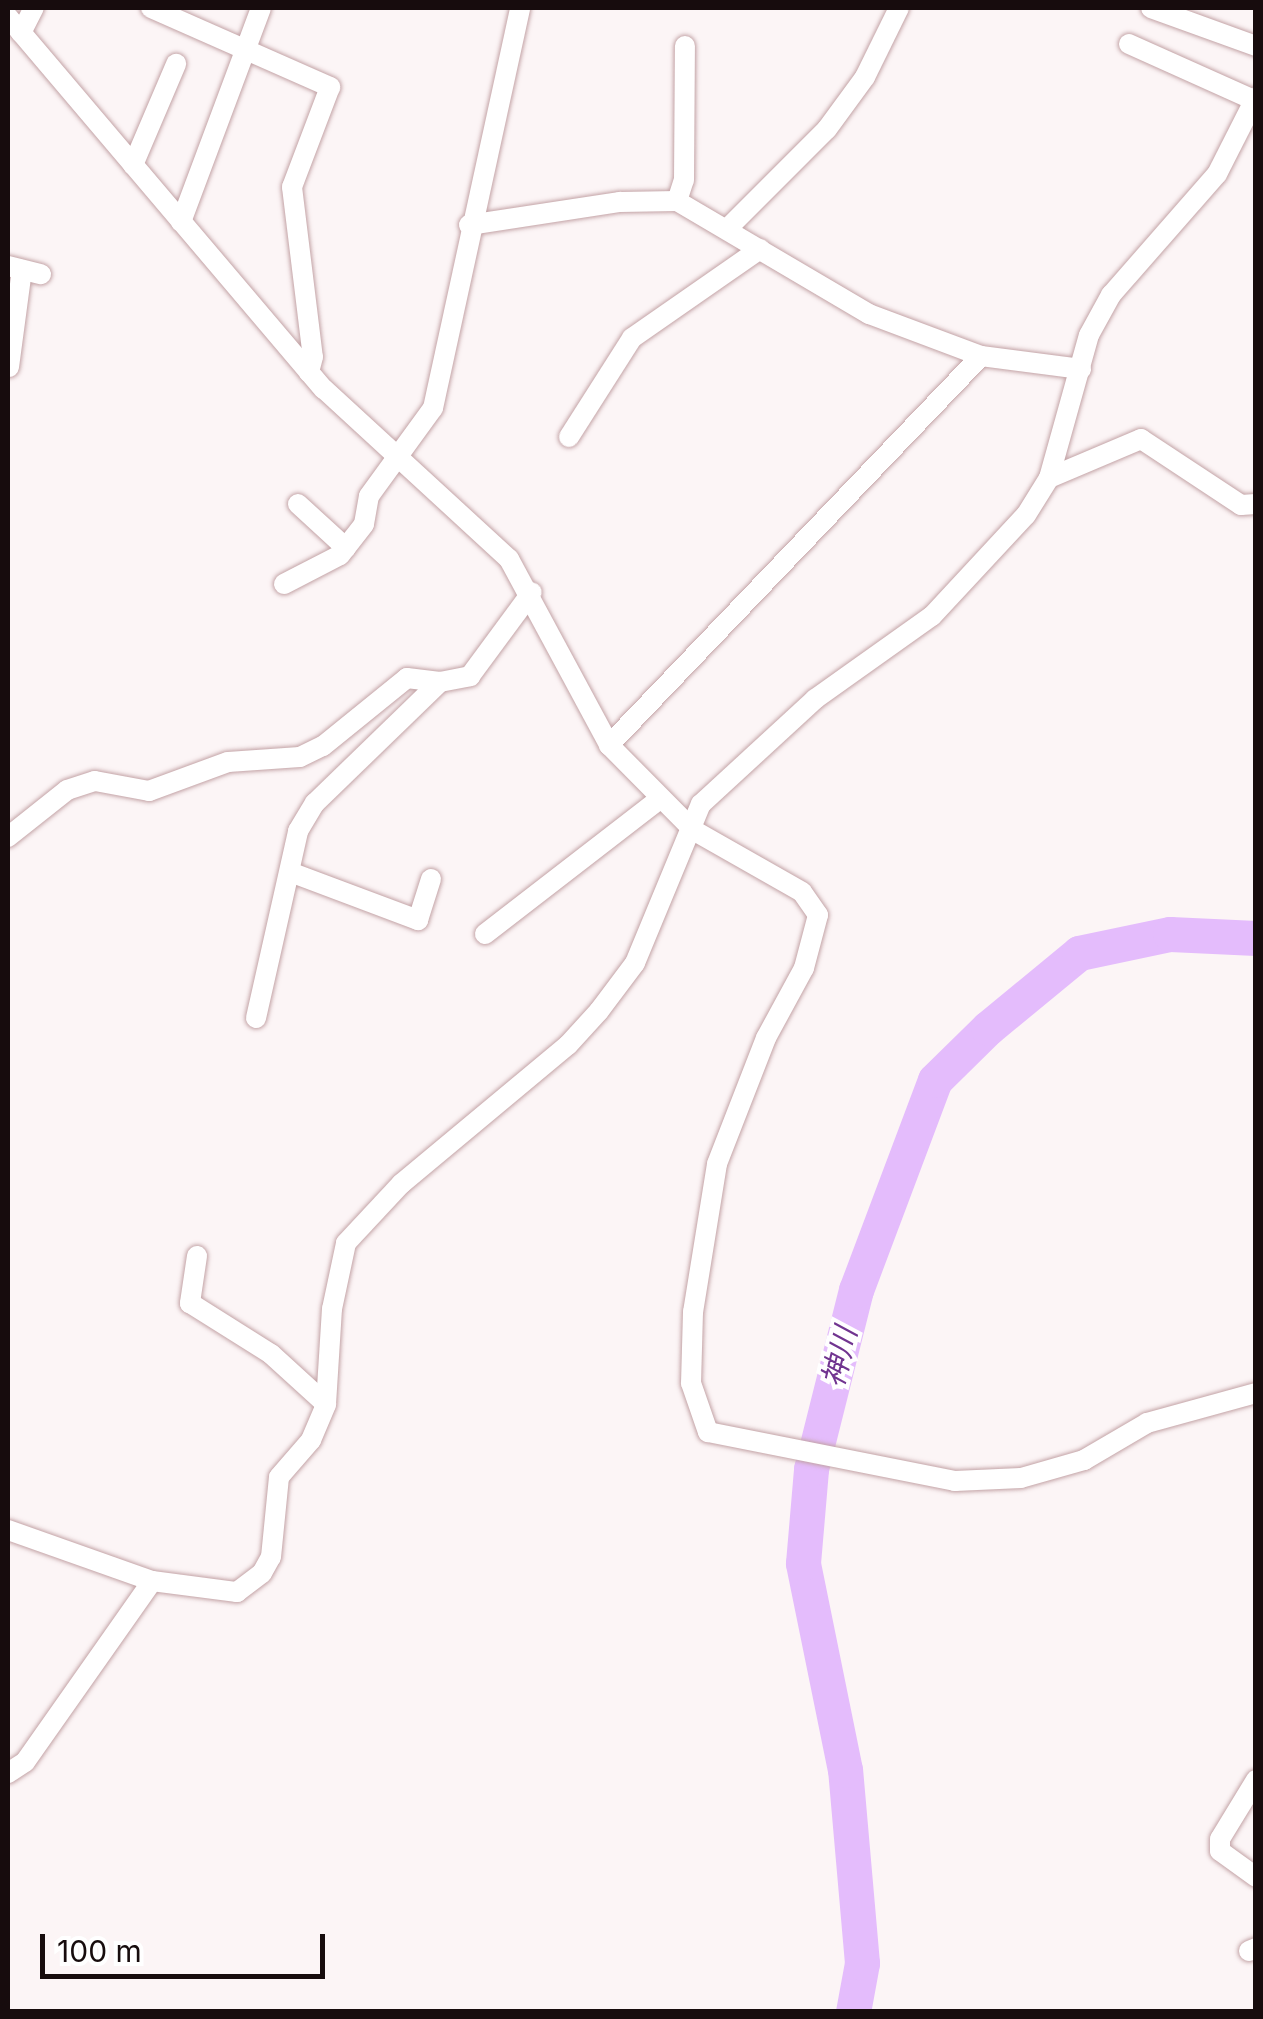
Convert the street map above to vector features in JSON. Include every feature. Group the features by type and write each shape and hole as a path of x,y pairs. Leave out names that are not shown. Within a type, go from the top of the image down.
{"street":[{"path":"34,8 14,25 309,372 403,455 502,552 532,592 609,745 693,830 802,892 818,914 804,968 766,1038 716,1164 699,1257 691,1384 697,1412 708,1432 861,1466 955,1481 1022,1478 1084,1460 1147,1423 1256,1393"},
{"path":"151,8 330,87 292,187 313,356 309,372"},
{"path":"181,222 260,8"},
{"path":"284,584 346,548 364,524 369,496 403,455 443,384 469,224 520,8"},
{"path":"727,228 827,129 866,77 899,8"},
{"path":"1151,8 1256,46"},
{"path":"8,1530 152,1581 237,1592 262,1573 271,1556 278,1476 312,1440 326,1404 332,1309 346,1243 401,1184 568,1045 599,1012 635,963 701,804 815,698 944,605 1026,516 1049,478 1080,370 1111,295 1217,174 1255,100 1129,44"},
{"path":"677,201 684,180 686,46"},
{"path":"132,165 176,64"},
{"path":"469,224 620,202 677,201 868,314 981,356 1080,370"},
{"path":"569,437 632,338 760,249"},
{"path":"9,367 24,270"},
{"path":"609,745 981,356"},
{"path":"1049,478 1141,439 1241,506 1256,504"},
{"path":"298,504 346,548"},
{"path":"8,838 68,790 94,781 149,791 228,762 300,757 324,746 407,678 440,682 470,676 532,592"},
{"path":"256,1018 298,831 316,802 440,682"},
{"path":"485,934 662,798"},
{"path":"290,872 418,920 431,879"},
{"path":"198,1256 190,1303 271,1354 326,1404"},
{"path":"8,1773 24,1762 152,1581"},
{"path":"1256,1780 1220,1838 1220,1851 1256,1877"}],"waterway":[{"name":"神川","path":"853,2012 862,1963 845,1770 803,1563 811,1469 856,1290 935,1080 988,1028 1079,953 1170,934 1256,938"}]}
